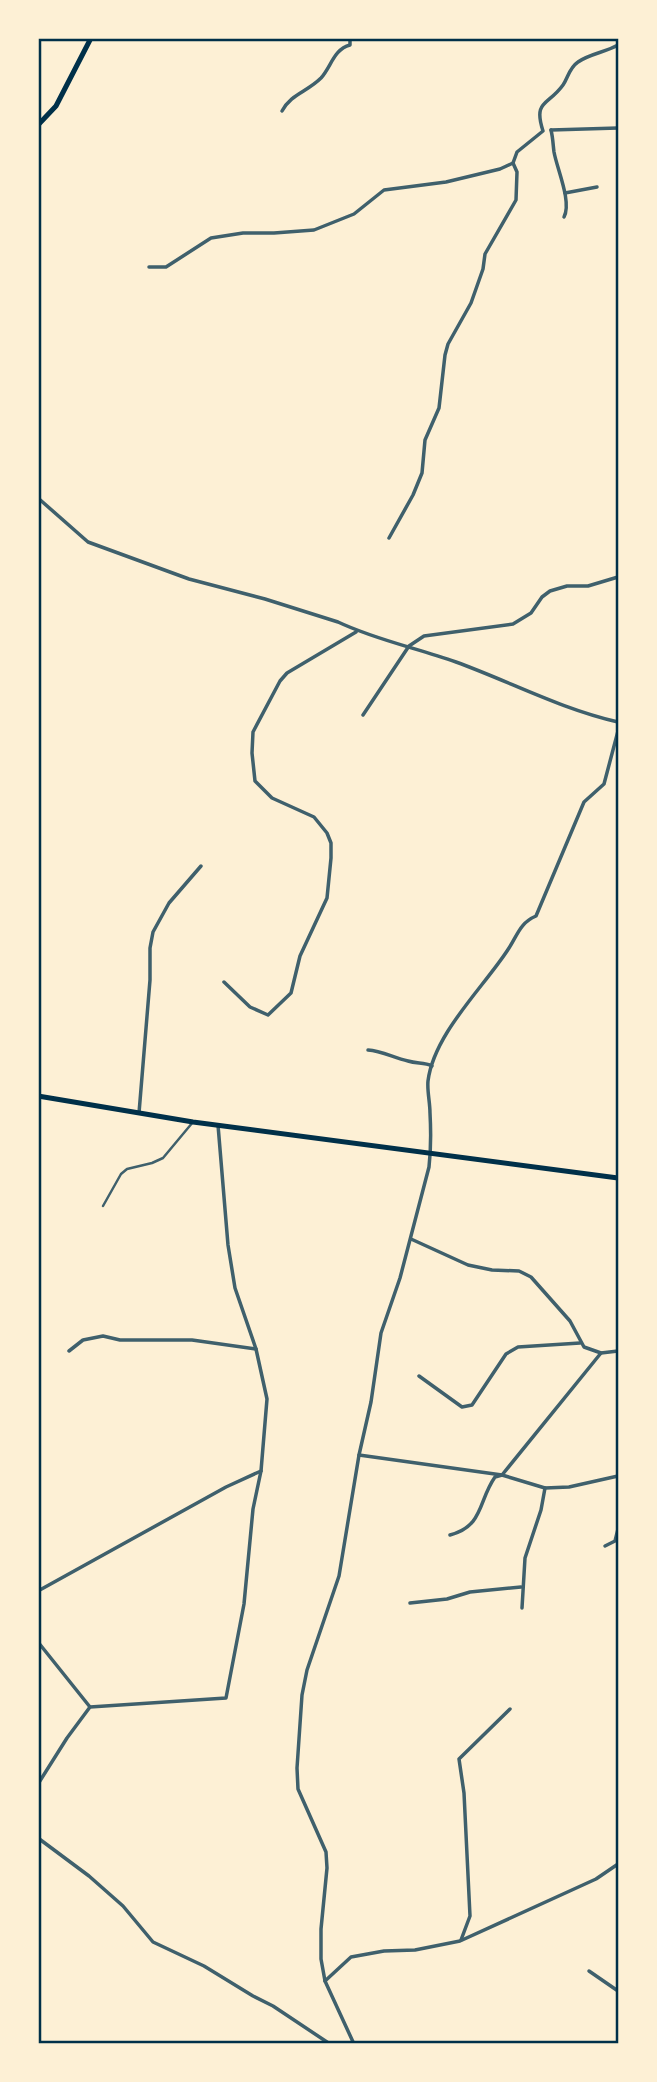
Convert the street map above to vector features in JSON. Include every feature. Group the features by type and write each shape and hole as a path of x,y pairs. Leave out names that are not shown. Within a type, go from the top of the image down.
{"main road":[{"path":"38,125 56,106 92,38"},
{"path":"38,1096 193,1122 618,1177"}],"street":[{"path":"282,111 288,100 320,79 329,69 333,58 350,45 350,38"},
{"path":"543,131 538,116 541,105 563,85 570,69 579,61 618,45"},
{"path":"389,538 422,473 425,440 439,408 448,344 471,303 483,269 485,254 516,200 517,172 513,163 517,152 543,131 618,128"},
{"path":"551,130 554,154 565,193 567,212 564,217"},
{"path":"149,267 166,267 211,238 243,233 314,230 354,214 384,190 446,182 500,169 513,163"},
{"path":"565,193 597,187"},
{"path":"38,498 88,542 177,575 265,599 457,662 542,699 618,722"},
{"path":"363,715 409,646 424,636 513,624 531,614 542,597 550,591 567,586 588,586 618,577"},
{"path":"224,982 250,1007 268,1015 291,993 300,956 323,912 327,898 331,843 327,833 314,817 272,798 256,780 252,753 253,732 287,673 357,631"},
{"path":"354,2043 325,1981 321,1959 326,1852 298,1789 297,1769 304,1682 339,1576 381,1333 411,1239 431,1154 428,1081 432,1066 453,1024 510,947 520,927 536,916 584,802 604,784 618,731"},
{"path":"139,1113 153,932 169,903 201,866"},
{"path":"368,1050 432,1066"},
{"path":"103,1206 121,1174 127,1169 163,1158 193,1122"},
{"path":"38,1784 90,1707 226,1698 244,1604 267,1399 256,1349 235,1287 231,1266 218,1125"},
{"path":"411,1239 468,1265 492,1270 513,1269 531,1277 570,1321 580,1343"},
{"path":"69,1351 83,1340 103,1336 120,1340 192,1340 256,1349"},
{"path":"419,1376 462,1407 468,1408 506,1354 518,1347 580,1343 601,1353 618,1351"},
{"path":"450,1535 465,1530 477,1517 495,1477 502,1475 601,1353"},
{"path":"359,1455 502,1475 545,1488 569,1487 618,1476"},
{"path":"38,1591 226,1487 261,1471"},
{"path":"522,1608 525,1558 541,1510 545,1488"},
{"path":"606,1546 615,1541 618,1530"},
{"path":"410,1602 447,1600 470,1592 522,1587"},
{"path":"38,1642 90,1707"},
{"path":"460,1941 470,1916 464,1793 459,1759 509,1709"},
{"path":"38,1838 89,1876 123,1906 153,1942 204,1966 330,2043"},
{"path":"325,1981 351,1957 384,1951 415,1950 460,1941 596,1878 618,1864"},
{"path":"589,1971 618,1992"}]}
